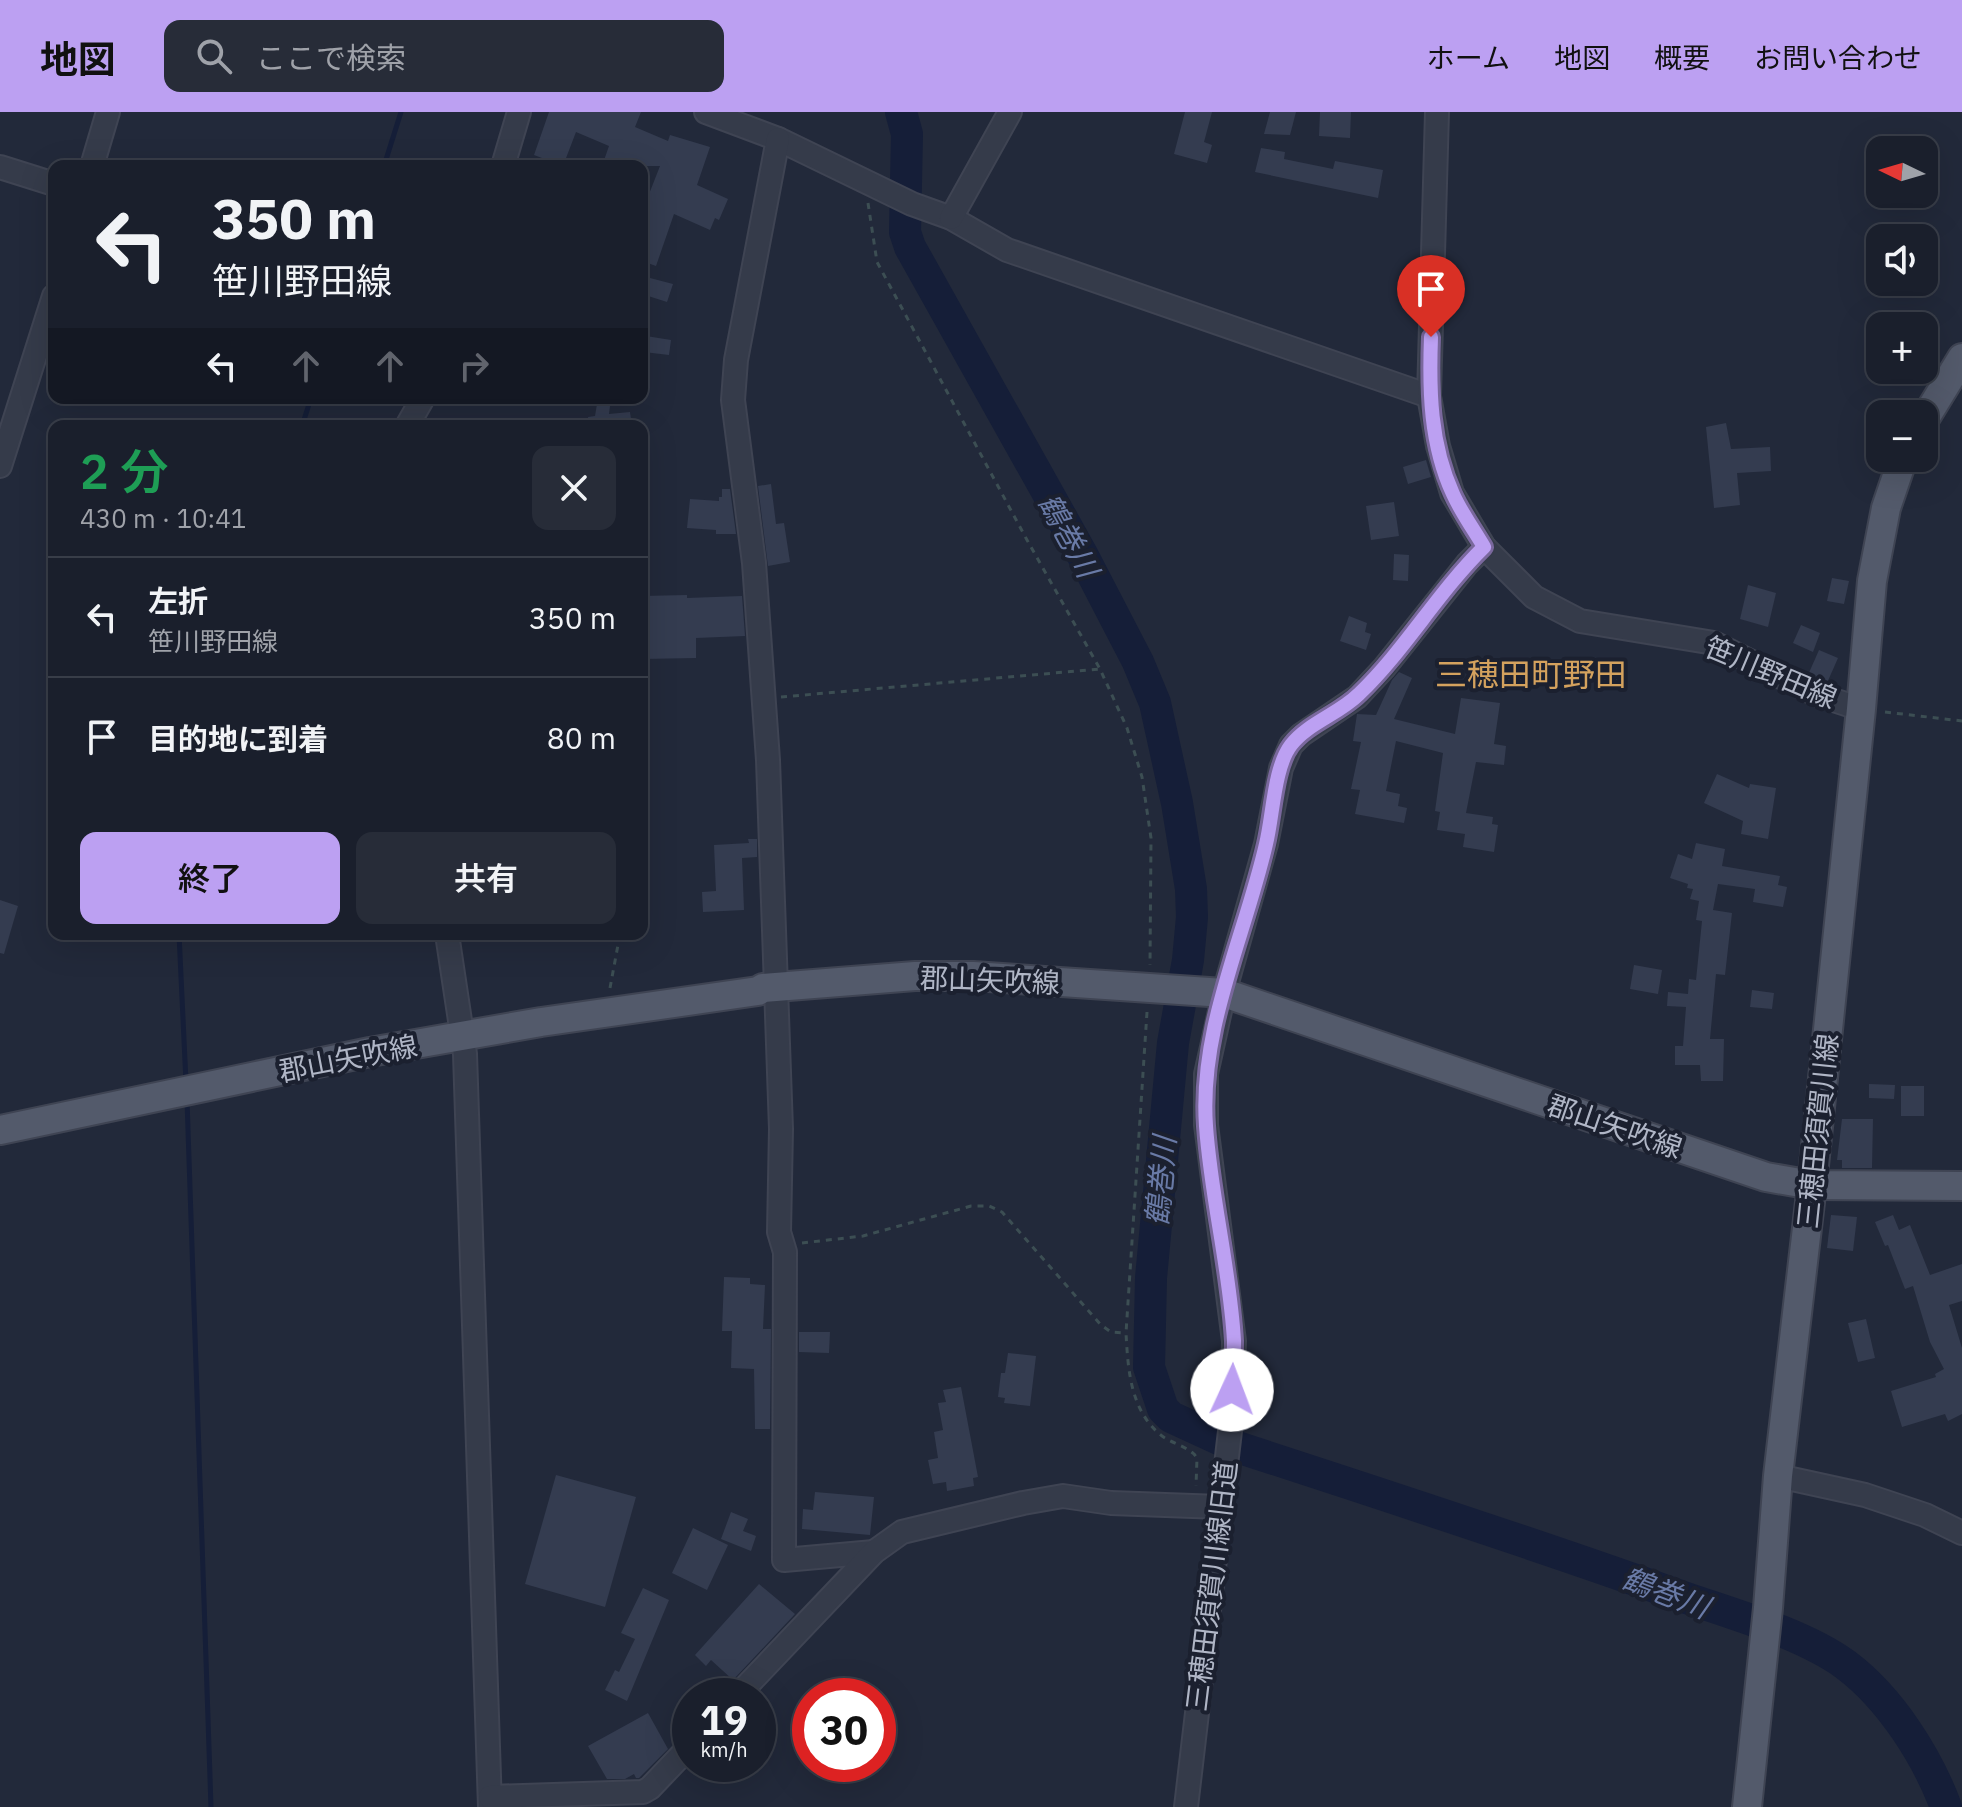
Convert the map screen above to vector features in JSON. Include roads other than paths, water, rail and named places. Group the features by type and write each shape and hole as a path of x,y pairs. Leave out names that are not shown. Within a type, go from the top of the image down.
{"main road":[{"path":"1936,400 1962,358"},
{"name":"三穂田須賀川線","path":"1747,1807 1778,1476 1812,1185 1872,581 1883,518 1898,472"},
{"name":"郡山矢吹線","path":"0,1130 370,1052 541,1022 777,987 915,976 973,976 1224,993 1766,1177 1812,1185 1962,1186"}],"street":[{"path":"94,160 108,112"},
{"path":"505,160 519,112"},
{"path":"706,112 778,139 912,204 951,218 1007,250 1429,396"},
{"path":"951,218 1010,112"},
{"name":"笹川野田線","path":"1437,112 1429,396 1438,446 1452,493 1484,547 1534,597 1580,621 1714,643 1815,694 1861,709"},
{"path":"778,139 736,360 733,400 754,563 764,699 777,987 781,1129 779,1232 785,1252 784,1560 874,1552"},
{"path":"0,167 48,182"},
{"path":"0,466 48,315"},
{"name":"三穂田須賀川線旧道","path":"1186,1807 1232,1414 1234,1341 1206,1125 1206,1074 1224,993 1266,844 1281,768 1291,745 1357,697 1484,547"},
{"path":"448,940 463,1037 490,1802 643,1792 672,1765"},
{"path":"1778,1476 1877,1499 1925,1515 1962,1533"},
{"path":"754,1678 874,1552 902,1532 1063,1496 1111,1503 1220,1507"}],"waterway":[{"path":"386,160 401,112"},
{"name":"鶴巻川","path":"901,112 907,134 905,232 910,247 1083,556 1138,662 1155,703 1177,803 1191,889 1192,917 1188,960 1173,1043 1151,1278 1149,1367 1163,1409 1171,1417 1234,1446 1563,1555 1807,1642 1846,1665 1878,1694 1918,1748 1946,1807"},
{"path":"304,420 309,404"},
{"path":"179,940 186,1082"},
{"path":"187,1100 211,1807"}],"district":[{"name":"三穂田町野田","path":"1531,674"}]}
